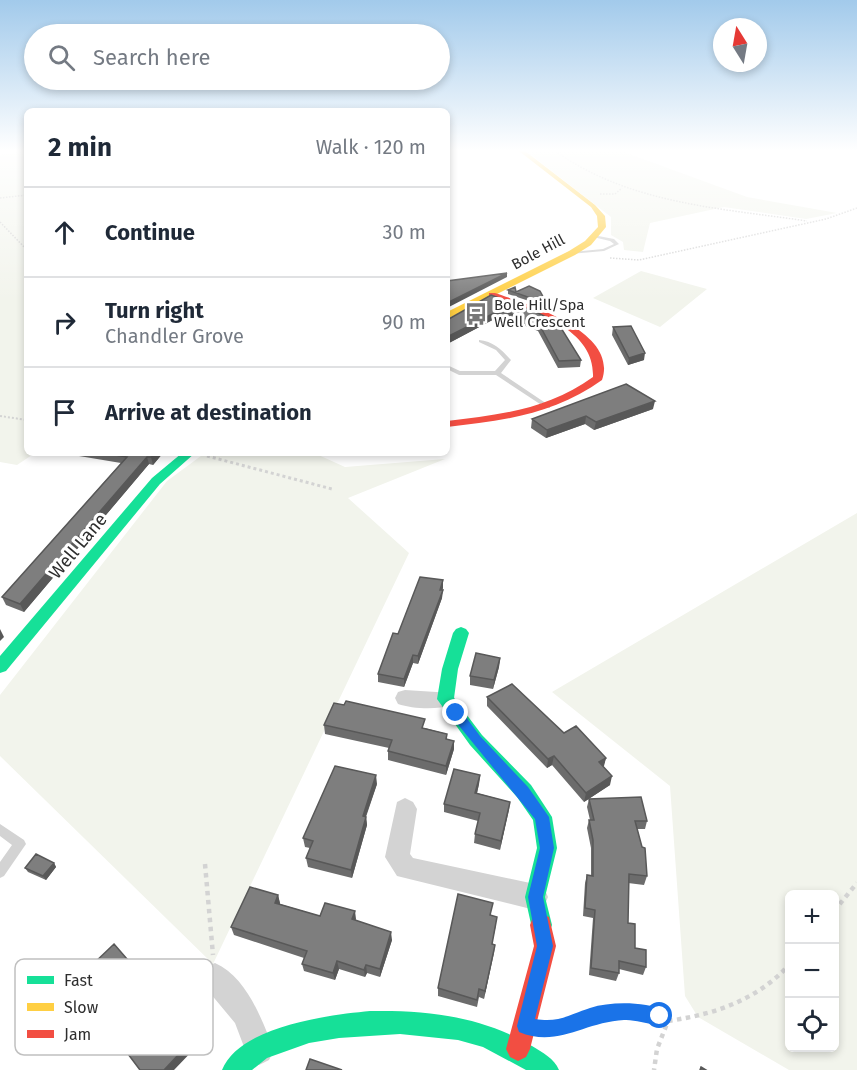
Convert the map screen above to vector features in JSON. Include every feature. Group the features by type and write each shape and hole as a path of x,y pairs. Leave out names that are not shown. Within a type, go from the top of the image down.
{"street":[{"path":"585,201 601,216 602,227 595,236"},
{"name":"Bole Hill","path":"450,315 572,253 595,236"},
{"path":"450,424 548,407 584,393 598,378 597,360 587,343 562,324 492,295"},
{"name":"Well Lane","path":"0,668 156,481 193,456"},
{"path":"461,633 450,669 446,699 476,740 524,791 542,817 547,848 535,897 545,946 518,1049"},
{"path":"405,699 446,699"},
{"path":"405,809 397,857 406,868 535,897"},
{"path":"215,977 246,1014 259,1050"},
{"path":"234,1070 259,1050 301,1034 347,1027 416,1023 470,1030 518,1049 547,1070"}],"lane":[{"path":"572,253 613,248 617,244 612,240 595,236"},
{"path":"482,341 498,349 508,360 497,372"},
{"path":"450,368 459,373 497,372 548,407"},
{"path":"0,829 20,844 0,872"}],"path":[{"path":"670,201 812,221"},
{"path":"592,252 618,260 639,260 812,221 857,208"},
{"path":"0,222 24,247"},
{"path":"0,416 24,420"},
{"path":"204,456 332,489"},
{"path":"205,864 215,977"},
{"path":"839,905 857,883"},
{"path":"525,1026 553,1031 593,1015 626,1011 660,1016 668,1021 698,1017 736,1005 763,992 785,968"},
{"path":"654,1070 657,1049 668,1021"}],"shaded area":[{"path":"0,201 24,201 24,456 30,456 17,465 0,462"},
{"path":"590,201 769,201 837,213 806,219 724,207 650,223 643,252 624,250 623,242 611,235 611,217"},
{"path":"641,271 707,289 660,327 593,298"},
{"path":"201,456 321,456 345,467 445,459 348,498 409,553 213,964 213,959 208,959 0,756 0,695 167,481"},
{"path":"857,513 857,1070 789,1070 698,1017 685,996 670,786 552,692"}],"building":[{"path":"507,273 450,302 450,281"},
{"path":"529,286 540,291 547,304 508,290 515,287 516,292"},
{"path":"491,295 558,323 581,360 559,361 539,324 500,310 450,335 450,318"},
{"path":"631,326 645,353 629,358 613,327"},
{"path":"626,384 655,401 596,422 586,416 547,430 532,419"},
{"path":"121,456 152,456 147,457 20,604 2,597 127,457"},
{"path":"420,577 443,580 440,590 443,590 418,656 413,655 404,679 378,674 393,633 398,634"},
{"path":"476,653 500,658 494,680 470,676"},
{"path":"512,684 564,733 576,726 606,758 599,762 612,776 586,793 554,756 548,759 487,697"},
{"path":"346,701 425,719 422,728 447,734 446,739 454,741 446,766 388,751 392,740 324,725 334,703 344,705"},
{"path":"335,766 376,775 363,816 366,817 351,870 306,858 313,841 303,838"},
{"path":"454,769 480,775 475,793 510,802 501,841 475,834 480,813 444,804"},
{"path":"641,797 647,821 635,821 642,847 645,848 647,876 629,874 628,923 635,924 635,948 646,950 646,967 619,961 619,973 591,968 595,910 585,908 587,875 593,876 593,840 589,820 594,820 589,799"},
{"path":"36,854 54,863 43,876 25,868"},
{"path":"250,887 278,895 275,903 320,916 325,903 355,911 352,919 391,932 380,969 366,965 364,970 337,961 333,973 302,964 307,951 231,927"},
{"path":"458,894 493,903 490,915 497,917 492,944 495,945 485,991 479,989 477,1000 438,988"},
{"path":"114,944 127,959 98,959"},
{"path":"129,1055 178,1055 164,1070 140,1070"},
{"path":"310,1059 342,1070 306,1070"}],"traffic: fast":[{"path":"0,667 156,481 185,456"},
{"path":"461,633 450,669 445,699 476,740 524,791 542,817 547,848 535,897 541,925"},
{"path":"234,1070 259,1050 309,1032 339,1026 400,1022 458,1028 483,1035 516,1050 547,1070"}],"traffic: slow":[{"path":"450,314 588,243 602,227 601,216 586,201"}],"traffic: jam":[{"path":"450,424 507,416 546,407 564,400 598,378 597,359 590,346 579,335 552,317 492,295"},
{"path":"518,1049 545,946 541,925"}],"place":[{"name":"Bole Hill/Spa Well Crescent","path":"476,314"}],"route":[{"path":"456,713 476,740 524,791 542,817 547,848 535,897 545,946 525,1026 553,1031 593,1015 626,1011 660,1016"}]}
